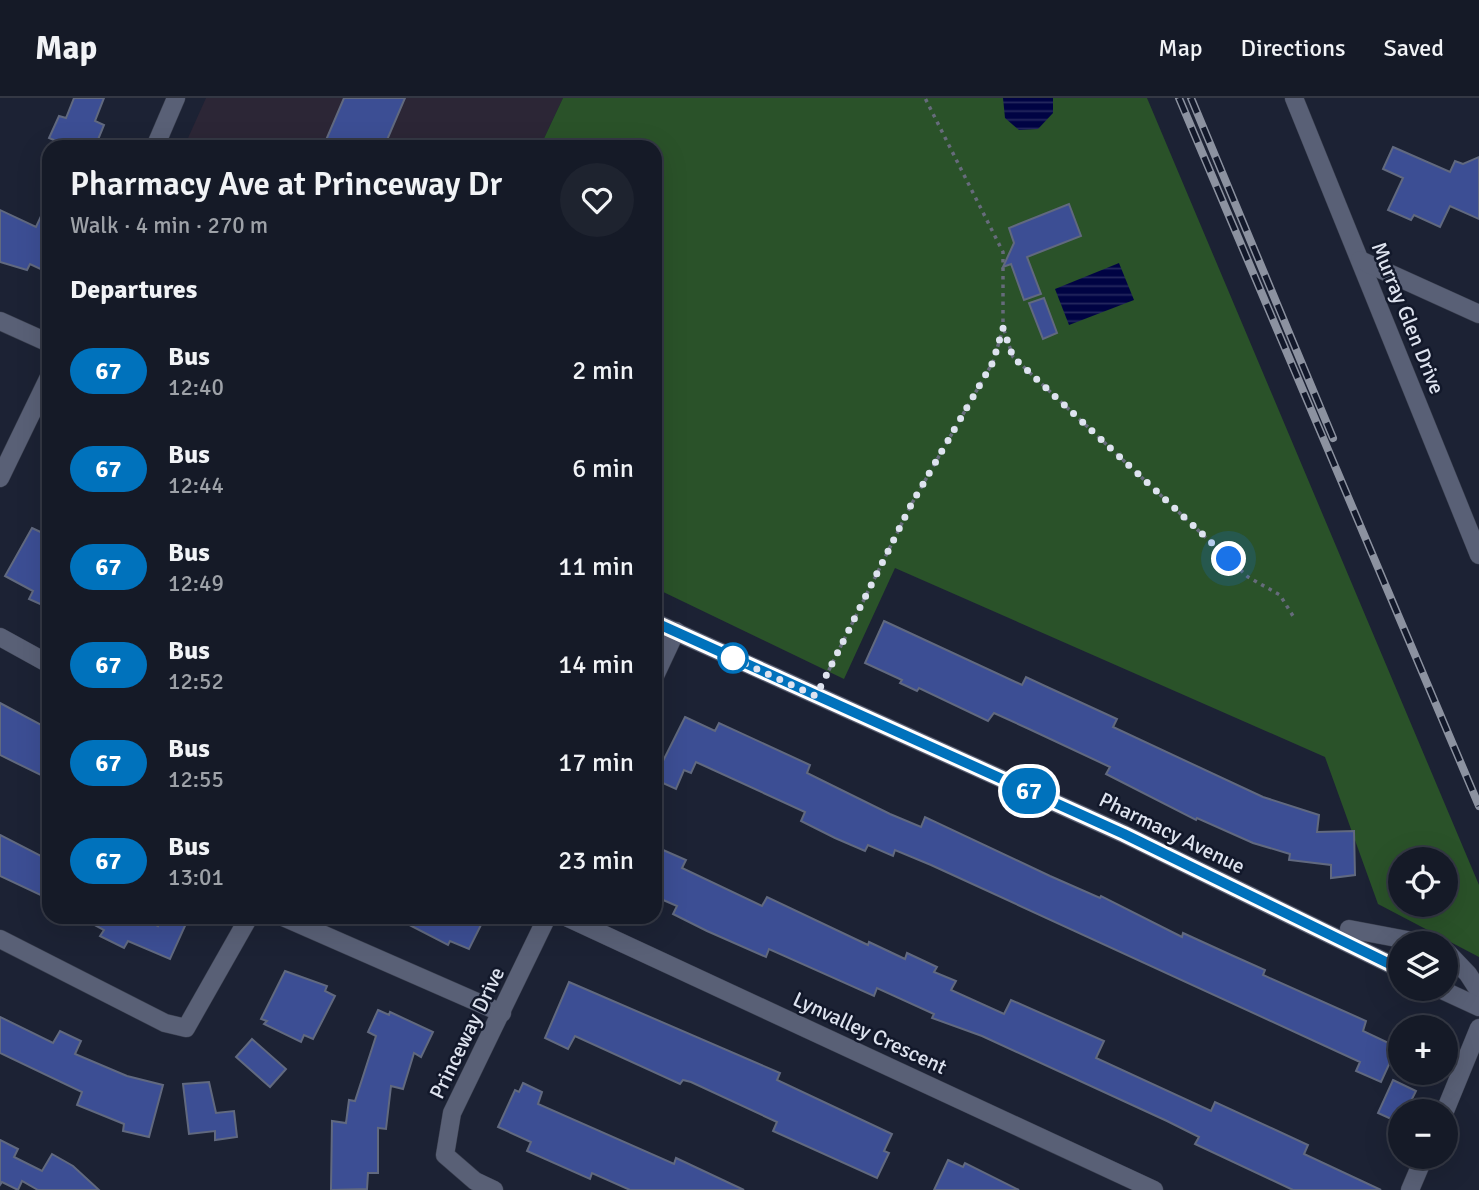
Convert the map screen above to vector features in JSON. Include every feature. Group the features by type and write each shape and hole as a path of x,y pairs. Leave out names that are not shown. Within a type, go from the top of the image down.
{"street":[{"path":"158,140 176,98"},
{"name":"Murray Glen Drive","path":"1294,98 1479,555"},
{"path":"1360,260 1479,314"},
{"path":"0,321 42,340"},
{"path":"0,478 42,391"},
{"name":"Pharmacy Avenue","path":"662,626 1124,834 1388,963"},
{"path":"662,661 676,632"},
{"path":"0,637 42,660"},
{"path":"0,939 165,1023 186,1028 245,924"},
{"path":"299,924 502,1013"},
{"name":"Princeway Drive","path":"494,1190 475,1181 444,1155 452,1113 544,924"},
{"name":"Lynvalley Crescent","path":"581,924 1154,1190"},
{"path":"1349,929 1388,936"},
{"path":"1458,964 1479,991"},
{"path":"1458,997 1479,1007"},
{"path":"1450,1099 1479,1028"},
{"path":"1410,1190 1419,1169"}],"path":[{"path":"816,696 911,505 993,362 1003,328 1003,252 925,98"},
{"path":"1003,328 1013,357 1248,578 1280,595 1293,616"}],"shaded area":[{"path":"206,98 563,98 543,140 187,140"},
{"path":"1003,98 1053,98 1053,113 1038,129 1019,130 1005,118"},
{"path":"1119,263 1134,300 1069,325 1055,289"}],"green space":[{"path":"563,98 1147,98 1479,885 1479,957 1458,946 1458,931 1429,931 1403,917 1458,917 1458,847 1388,847 1388,909 1378,904 1325,757 895,568 844,679 662,591 662,140 543,140"}],"building":[{"path":"74,98 104,98 95,121 104,125 98,140 49,138 59,116 66,118"},
{"path":"344,98 405,98 387,140 326,140"},
{"path":"1393,147 1450,172 1455,161 1463,164 1479,157 1479,219 1450,206 1440,227 1414,215 1411,220 1388,210 1403,178 1383,169"},
{"path":"1069,204 1081,236 1027,257 1041,294 1024,300 1011,264 1003,267 1014,243 1009,228"},
{"path":"0,210 36,227 42,214 42,270 30,264 27,270 0,262"},
{"path":"1044,298 1057,333 1043,339 1029,303"},
{"path":"32,528 42,533 42,605 29,599 33,591 5,576"},
{"path":"884,621 1022,685 1026,677 1117,719 1113,727 1263,797 1319,815 1317,832 1354,831 1355,875 1331,878 1331,865 1289,860 1290,854 1253,843 1197,818 1196,820 1106,774 1110,767 994,713 988,721 919,688 917,691 900,683 902,680 865,663"},
{"path":"0,703 42,725 42,776 0,755"},
{"path":"685,717 715,731 719,723 810,765 807,773 890,814 921,827 925,817 1050,876 1100,898 1101,896 1182,937 1183,933 1265,970 1263,975 1366,1021 1363,1031 1388,1043 1388,1067 1381,1082 1356,1071 1360,1062 931,865 895,850 893,856 868,845 865,851 835,838 801,821 805,812 696,762 691,773 684,770 676,789 662,783 662,763"},
{"path":"0,835 42,856 42,896 0,876"},
{"path":"662,850 686,860 682,868 762,906 767,897 868,945 869,942 905,959 907,953 937,967 934,972 956,981 951,990 1004,1014 1011,1000 1104,1041 1096,1058 1211,1111 1215,1102 1308,1145 1304,1154 1381,1190 1293,1190 1195,1144 1199,1137 1167,1121 982,1036 932,1018 934,1014 877,988 874,996 769,949 766,957 707,931 673,914 677,906 662,899"},
{"path":"93,924 186,924 170,959 128,941 124,948 100,936 104,930"},
{"path":"408,924 482,924 469,949 450,941 448,945"},
{"path":"285,971 327,986 325,991 335,996 313,1039 304,1035 301,1042 264,1024 267,1021 261,1019"},
{"path":"569,982 780,1073 777,1080 892,1134 884,1151 889,1153 877,1178 773,1131 777,1122 691,1082 683,1080 680,1084 575,1036 568,1049 545,1038"},
{"path":"378,1010 389,1015 390,1012 433,1032 421,1057 414,1053 403,1089 391,1086 386,1129 378,1128 378,1173 368,1173 367,1189 331,1190 332,1121 346,1123 349,1100 355,1101 376,1036 368,1032"},
{"path":"0,1017 53,1043 60,1031 81,1041 75,1054 127,1076 163,1085 149,1137 123,1131 124,1124 77,1105 82,1092 0,1053"},
{"path":"252,1039 286,1069 270,1087 236,1057"},
{"path":"209,1082 216,1113 234,1111 237,1137 215,1140 215,1131 189,1134 183,1084"},
{"path":"523,1083 542,1092 538,1104 674,1164 676,1158 744,1190 630,1190 592,1173 590,1179 527,1151 531,1142 498,1127 515,1090 519,1092"},
{"path":"1391,1085 1403,1085 1416,1091 1412,1099 1388,1099 1388,1118 1378,1113"},
{"path":"0,1140 18,1149 14,1157 42,1171 52,1154 73,1166 99,1190 38,1190 22,1181 18,1190 2,1182 0,1185"},
{"path":"948,1160 963,1167 965,1163 1019,1190 934,1190"}],"railway":[{"path":"1179,98 1479,806"},
{"path":"1191,98 1333,438"}],"bus line":[{"name":"67","path":"662,626 1124,834 1388,963"}],"route":[{"path":"733,658 722,653 816,696 911,505 993,362 1003,328 1013,357 1229,559"}]}
